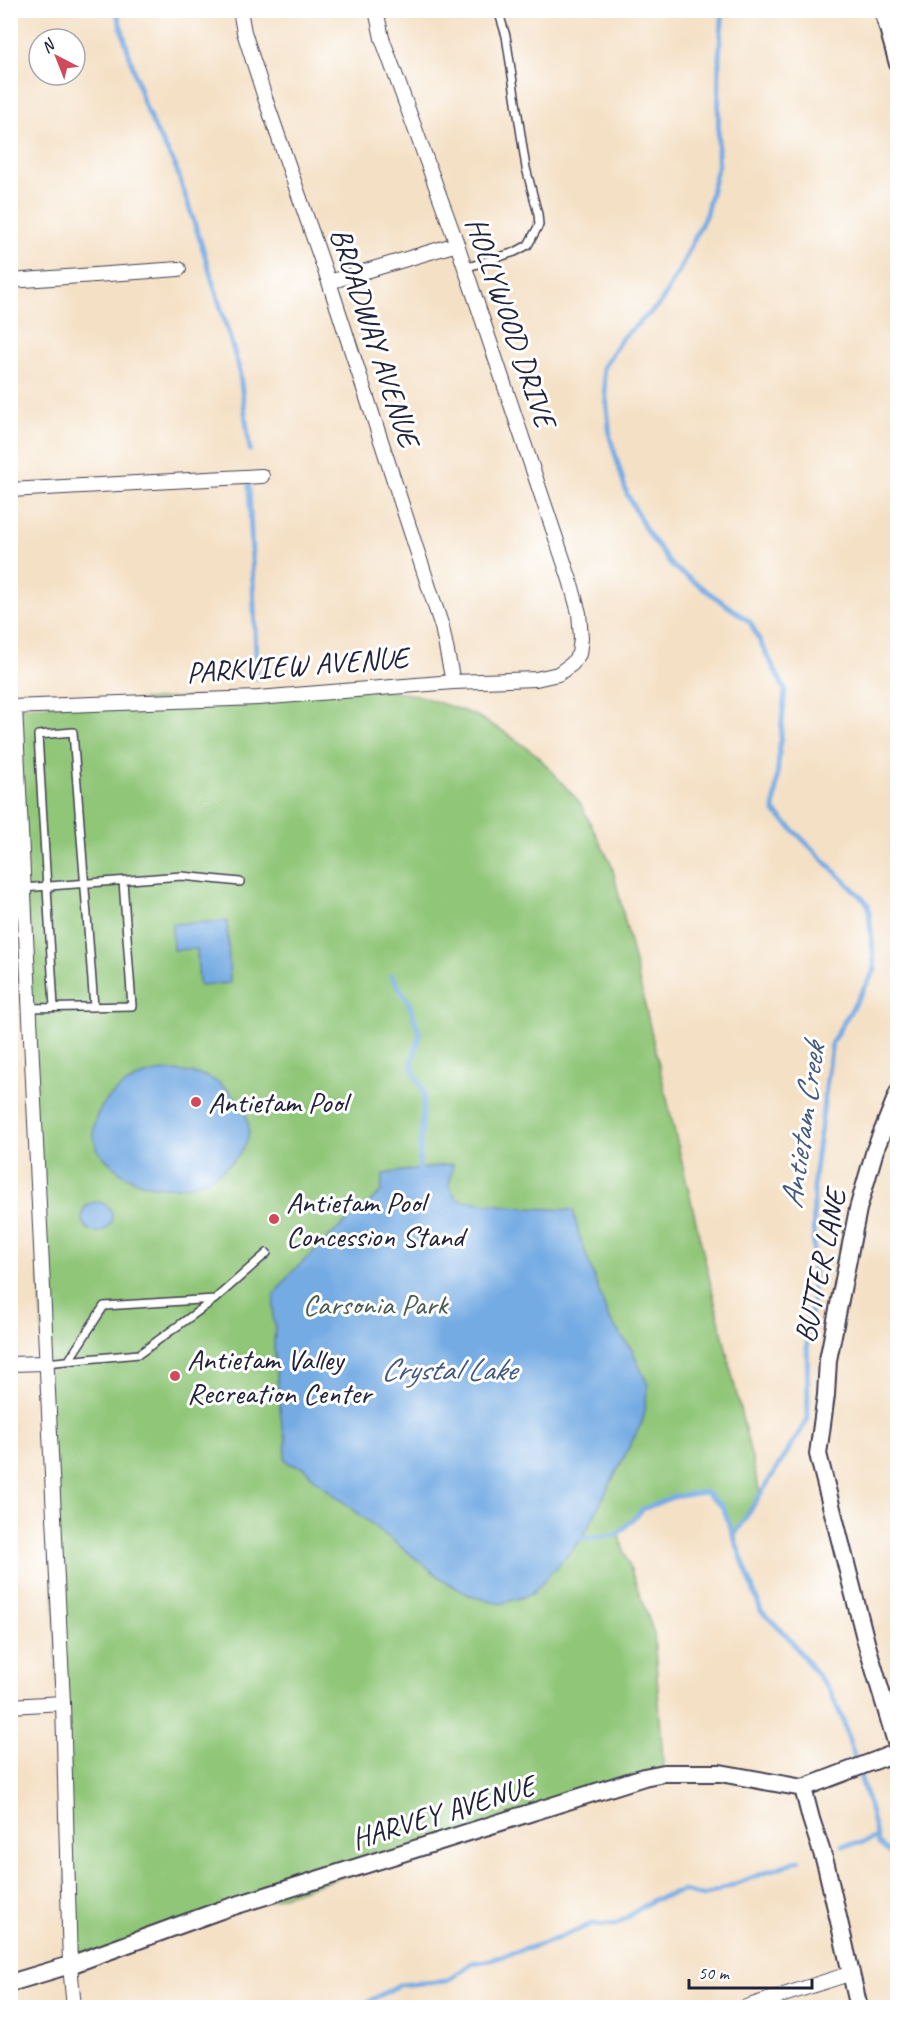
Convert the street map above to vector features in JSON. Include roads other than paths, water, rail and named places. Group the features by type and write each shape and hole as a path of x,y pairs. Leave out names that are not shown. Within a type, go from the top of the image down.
{"street":[{"name":"BROADWAY AVENUE","path":"240,10 244,32 266,101 329,282 442,627 453,682"},
{"name":"HOLLYWOOD DRIVE","path":"376,10 382,38 457,244 570,580 579,613 581,638 579,654"},
{"path":"883,10 897,64"},
{"path":"329,282 457,244"},
{"path":"10,281 178,269"},
{"path":"10,490 262,476"},
{"name":"PARKVIEW AVENUE","path":"13,707 258,698 453,682 536,679 558,674 572,664 579,654"},
{"path":"13,707 63,1703 70,1965 74,2007"},
{"name":"BUTTER LANE","path":"897,1094 875,1150 858,1209 828,1360 818,1454 866,1642 897,1751"},
{"path":"10,1364 45,1363"},
{"path":"10,1706 63,1703"},
{"name":"HARVEY AVENUE","path":"10,1983 70,1965 221,1910 644,1777 680,1772 720,1773 803,1788 897,1751"},
{"path":"803,1788 811,1820 821,1845 859,2007"},
{"path":"743,2007 852,1973"}],"lane":[{"path":"465,268 515,252 528,245 539,225 526,168 506,36 498,10"},
{"path":"54,1007 38,735 73,732 94,1007"},
{"path":"23,888 182,876 240,882"},
{"path":"29,1008 132,1006 123,881"},
{"path":"45,1363 139,1354 215,1299 267,1253"},
{"path":"69,1360 104,1306 215,1299"}],"water":[{"path":"227,921 230,983 199,985 197,949 173,950 172,924"},
{"path":"174,1071 198,1074 211,1079 230,1092 244,1111 249,1133 246,1144 239,1154 212,1177 182,1186 150,1185 121,1173 101,1154 94,1135 95,1122 107,1100 128,1083 152,1073"},
{"name":"Crystal Lake","path":"453,1164 449,1186 458,1200 528,1208 573,1210 579,1235 609,1319 632,1350 648,1385 643,1420 582,1539 532,1594 500,1604 471,1596 446,1582 314,1479 305,1468 290,1464 285,1459 286,1439 282,1427 274,1346 274,1295 289,1275 381,1192 383,1174"},
{"path":"97,1202 107,1207 112,1217 107,1227 97,1232 87,1227 82,1217 87,1207"}],"waterway":[{"path":"116,10 143,101 175,165 201,243 239,368 250,450"},
{"name":"Antietam Creek","path":"723,10 719,56 718,165 706,214 680,269 660,304 622,338 603,368 610,437 627,494 646,530 672,566 750,622 785,690 774,811 868,904 875,970 832,1042 814,1178 813,1297 807,1333 808,1419 734,1536"},
{"path":"249,485 257,678"},
{"path":"391,975 408,1001 420,1034 411,1066 424,1092 419,1168"},
{"name":"Antietam Creek","path":"582,1539 618,1534 643,1509 673,1497 705,1492 723,1507 761,1611 787,1636 830,1691 843,1720 878,1843 898,1860"},
{"path":"842,1845 861,1843 877,1837"},
{"path":"357,2008 399,1985 447,1981 472,1963 490,1960 548,1942 592,1924 615,1925 653,1900 683,1891 703,1896 799,1860"}],"place":[{"name":"Antietam Pool","path":"196,1102"},
{"name":"Antietam Pool Concession Stand","path":"274,1219"},
{"name":"Antietam Valley Recreation Center","path":"175,1376"}],"park label":[{"name":"Carsonia Park","path":"375,1304"}]}
